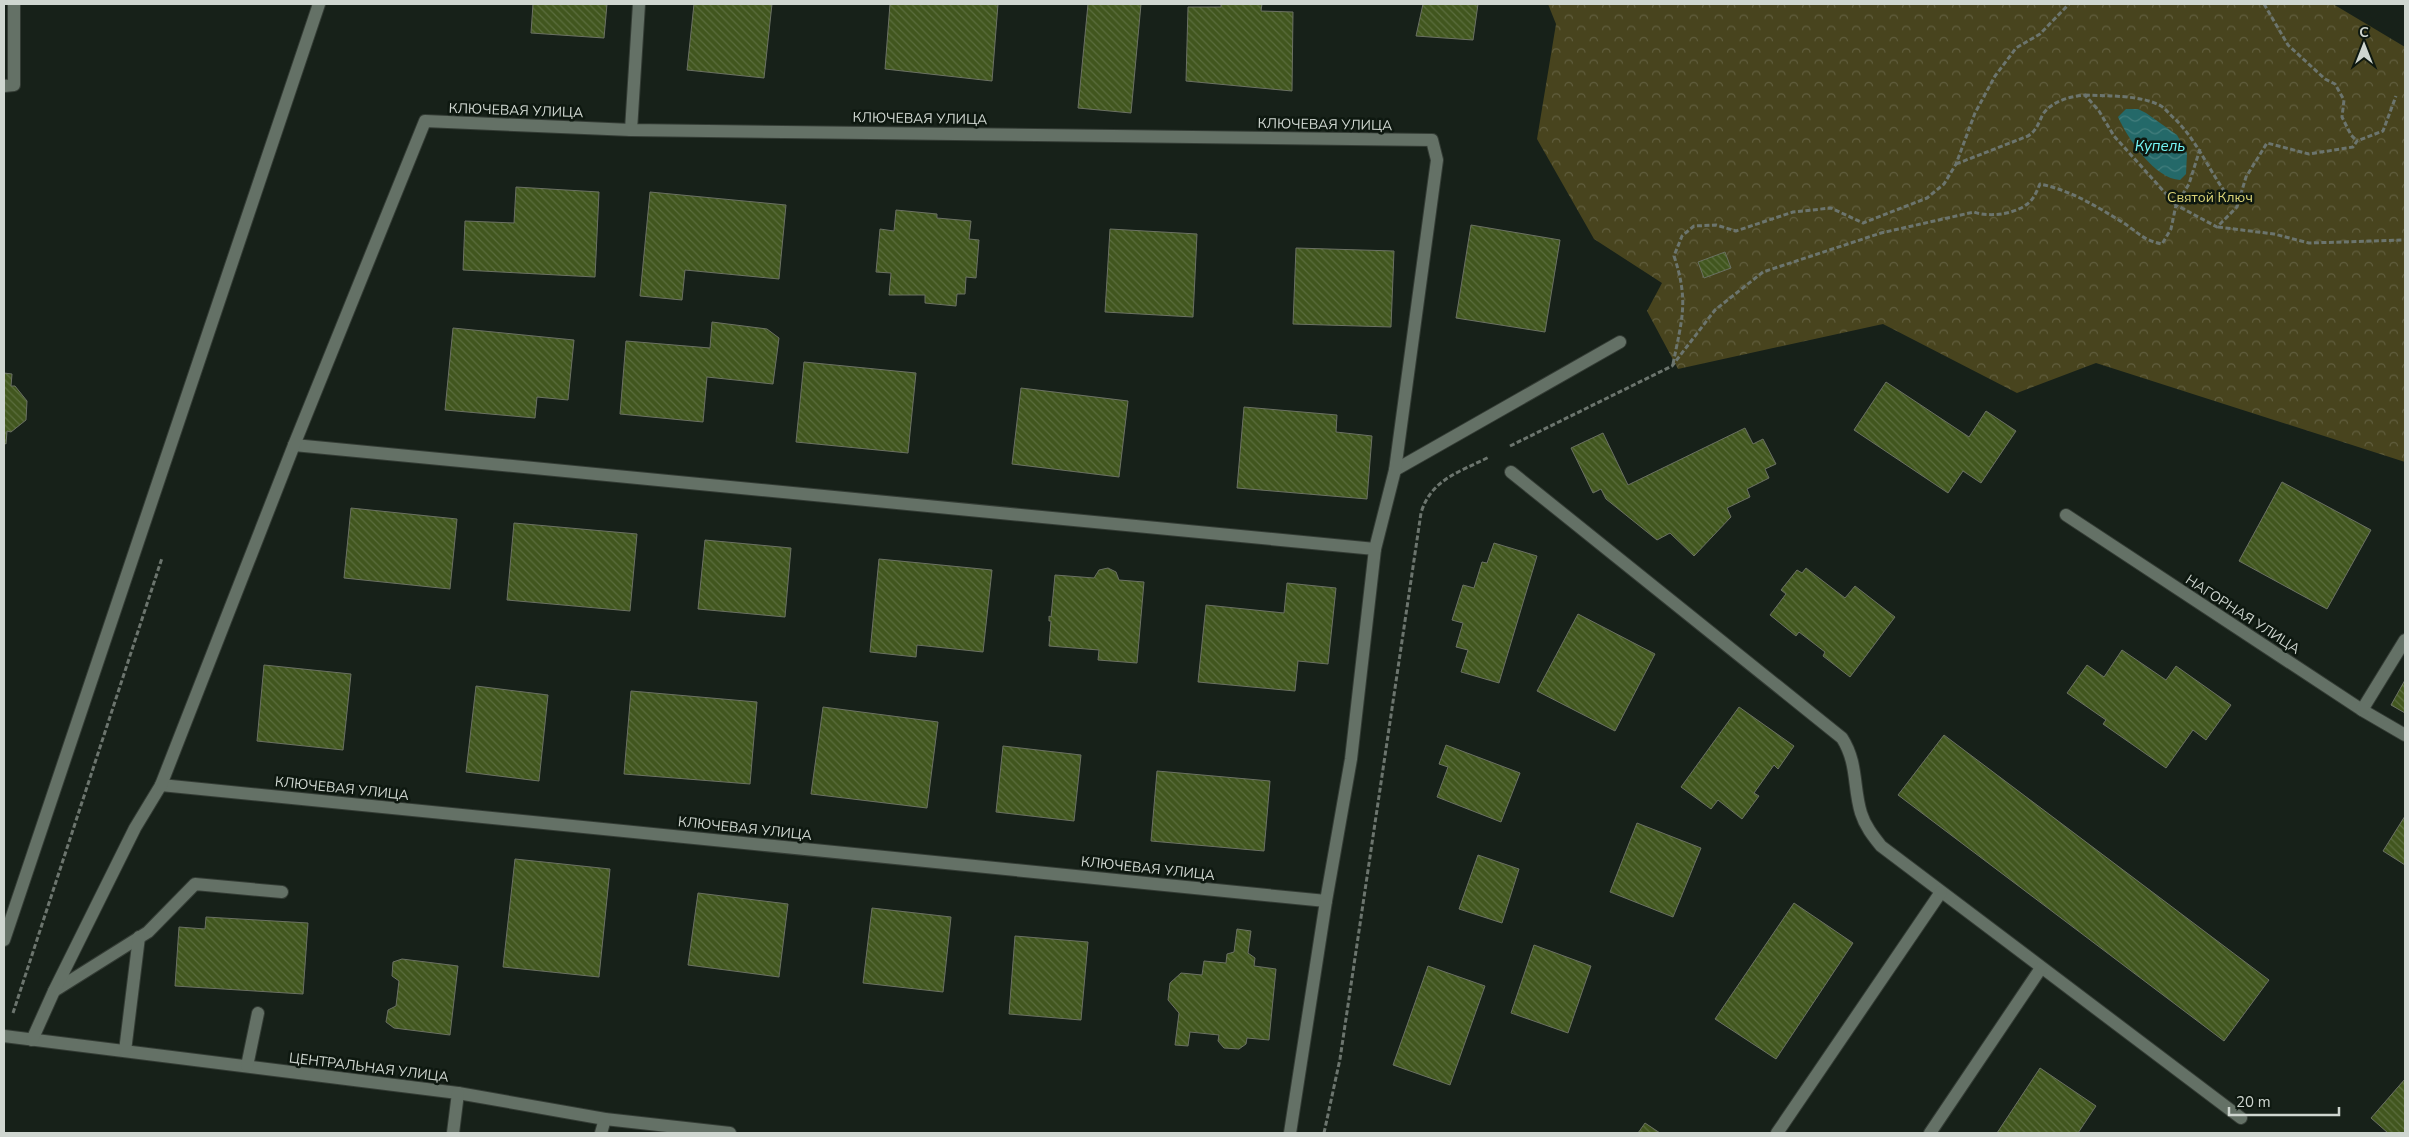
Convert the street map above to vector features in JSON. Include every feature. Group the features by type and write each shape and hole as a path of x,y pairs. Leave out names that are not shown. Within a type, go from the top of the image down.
{"street":[{"path":"4,86 14,85 14,4"},
{"path":"4,940 318,4"},
{"path":"631,130 639,4"},
{"name":"КЛЮЧЕВАЯ УЛИЦА","path":"32,1040 54,991 135,828 160,785 294,445 425,121 631,130 1432,140 1437,160 1395,470 1375,549 1352,759 1326,901 1290,1133"},
{"path":"1395,470 1620,342"},
{"path":"294,445 1375,549"},
{"path":"1511,472 1842,738 1850,751 1861,814 1868,830 1881,846 2241,1118"},
{"name":"НАГОРНАЯ УЛИЦА","path":"2066,515 2362,710 2405,735"},
{"path":"2362,710 2405,640"},
{"name":"КЛЮЧЕВАЯ УЛИЦА","path":"160,785 1326,901"},
{"path":"54,991 148,932 196,884 282,892"},
{"path":"1778,1133 1941,892"},
{"path":"125,1050 140,937"},
{"path":"1930,1133 2042,968"},
{"path":"247,1066 258,1013"},
{"name":"ЦЕНТРАЛЬНАЯ УЛИЦА","path":"4,1036 458,1093 605,1119 730,1133"},
{"path":"453,1133 458,1093"},
{"path":"601,1133 605,1119"}],"path":[{"path":"1672,366 1684,308 1682,280 1674,256 1682,236 1694,226 1716,225 1736,231 1793,212 1831,208 1864,223 1927,198 1944,184 1956,164 1975,112 1995,76 2016,48 2040,34 2069,4"},
{"path":"2264,4 2288,45 2325,80 2335,84 2344,100 2342,117 2351,135 2357,141"},
{"path":"2085,95 2114,136 2176,205 2217,227 2274,234 2309,243 2405,240"},
{"path":"1956,164 2028,136 2036,130 2044,112 2072,96 2133,98 2160,106 2185,129 2200,149 2222,190 2237,207"},
{"path":"2217,227 2237,207 2246,177 2267,143 2309,154 2353,147 2357,141 2383,131 2396,96"},
{"path":"1507,447 1672,366 1715,310 1763,272 1800,261 1838,245 1881,233 1974,212 1983,216 1999,216 2028,204 2040,184 2057,187 2089,202 2124,223 2147,241 2162,244 2172,229 2176,205 2189,184 2200,149"},
{"path":"1324,1133 1340,1059 1421,513 1427,497 1436,485 1490,456"}],"green space":[{"name":"Святой Ключ","path":"1548,4 2333,4 2405,47 2405,462 2096,363 2017,393 1883,324 1678,369 1647,311 1662,283 1594,239 1537,139 1556,24"}],"water":[{"name":"Купель","path":"2126,109 2138,109 2146,113 2177,135 2187,153 2186,174 2180,180 2161,173 2135,146 2118,117"}],"building":[{"path":"533,4 607,4 604,38 531,33"},
{"path":"694,4 772,4 764,78 687,70"},
{"path":"890,4 998,4 992,81 885,69"},
{"path":"1088,4 1141,4 1131,113 1078,108"},
{"path":"1221,4 1262,4 1261,11 1293,12 1292,91 1186,81 1188,7 1221,7"},
{"path":"1423,4 1478,4 1473,40 1416,36"},
{"path":"516,187 599,192 595,277 463,270 465,221 514,223"},
{"path":"650,192 786,205 779,279 685,270 682,300 640,296"},
{"path":"896,210 937,214 937,218 971,221 969,239 979,240 976,278 966,277 965,294 957,294 956,306 925,303 925,295 889,295 891,273 876,272 880,229 894,231"},
{"path":"1471,225 1560,240 1545,332 1456,318"},
{"path":"1110,229 1197,234 1193,317 1105,312"},
{"path":"1296,248 1394,251 1391,327 1293,324"},
{"path":"1725,252 1731,268 1704,278 1698,262"},
{"path":"712,322 767,329 779,338 773,384 707,377 703,422 620,414 626,341 710,348"},
{"path":"453,328 574,340 568,400 537,397 535,418 445,410"},
{"path":"804,362 916,373 908,453 796,442"},
{"path":"4,373 12,374 11,386 15,386 27,401 26,420 11,432 7,431 6,444 4,443"},
{"path":"1886,382 1969,437 1986,411 2016,431 1981,483 1963,471 1948,493 1854,430"},
{"path":"1021,388 1128,401 1119,477 1012,464"},
{"path":"1244,407 1337,415 1336,432 1372,436 1367,499 1237,488"},
{"path":"1745,428 1753,444 1763,439 1776,464 1765,469 1769,478 1747,489 1750,497 1727,508 1731,517 1694,556 1670,533 1657,540 1606,499 1601,489 1593,493 1571,448 1603,433 1628,485"},
{"path":"2282,482 2371,530 2327,609 2239,561"},
{"path":"351,508 457,519 450,589 344,578"},
{"path":"514,523 637,534 630,611 507,600"},
{"path":"705,540 791,548 785,617 698,609"},
{"path":"1494,543 1537,556 1499,683 1461,672 1468,650 1456,647 1463,623 1452,620 1463,585 1474,588 1482,562 1487,563"},
{"path":"879,559 992,570 983,652 917,645 916,657 870,652"},
{"path":"1108,568 1116,572 1119,580 1144,582 1137,663 1098,660 1099,650 1049,646 1051,621 1049,621 1049,616 1051,617 1055,575 1094,578 1099,570"},
{"path":"1806,568 1845,598 1855,586 1895,617 1850,677 1823,656 1825,652 1799,632 1796,636 1770,615 1786,594 1781,590 1797,570 1802,573"},
{"path":"1287,583 1336,588 1328,664 1298,661 1295,691 1198,682 1206,605 1284,613"},
{"path":"1578,614 1655,654 1615,731 1537,691"},
{"path":"2122,650 2166,680 2176,666 2231,705 2206,740 2193,730 2166,768 2103,724 2106,720 2067,693 2087,665 2104,677"},
{"path":"264,665 351,674 343,750 257,741"},
{"path":"2405,680 2405,713 2391,705"},
{"path":"476,686 548,695 539,781 466,772"},
{"path":"631,691 757,702 750,784 624,774"},
{"path":"823,707 938,722 927,808 811,794"},
{"path":"1739,707 1794,746 1778,769 1774,765 1754,793 1759,796 1742,819 1718,800 1711,809 1681,787"},
{"path":"1944,735 2269,980 2224,1041 1898,795"},
{"path":"1446,745 1520,773 1501,822 1437,797 1448,767 1439,764"},
{"path":"1003,746 1081,755 1074,821 996,812"},
{"path":"1157,771 1270,781 1264,851 1151,841"},
{"path":"2405,816 2405,865 2383,851"},
{"path":"1637,823 1701,848 1673,917 1610,892"},
{"path":"1478,855 1519,869 1502,923 1459,909"},
{"path":"515,859 610,869 599,977 503,967"},
{"path":"698,893 788,904 779,977 688,965"},
{"path":"1794,903 1853,943 1776,1059 1715,1019"},
{"path":"872,908 951,917 943,992 863,983"},
{"path":"206,917 308,923 303,994 175,986 179,927 205,929"},
{"path":"1237,929 1251,931 1248,953 1255,958 1254,966 1276,969 1269,1040 1247,1038 1246,1044 1239,1049 1224,1048 1218,1041 1219,1035 1190,1032 1188,1046 1175,1045 1179,1013 1168,1000 1170,983 1181,973 1202,975 1204,961 1226,963 1227,954 1234,952"},
{"path":"1015,936 1088,942 1081,1020 1009,1014"},
{"path":"1534,945 1591,966 1568,1033 1511,1013"},
{"path":"402,959 458,966 450,1035 394,1028 386,1022 388,1010 396,1006 399,981 392,976 393,962"},
{"path":"1428,966 1485,986 1450,1085 1393,1065"},
{"path":"2040,1068 2096,1106 2078,1133 1997,1133"},
{"path":"2405,1079 2405,1133 2388,1133 2371,1118"},
{"path":"1645,1123 1660,1133 1638,1133"}]}
